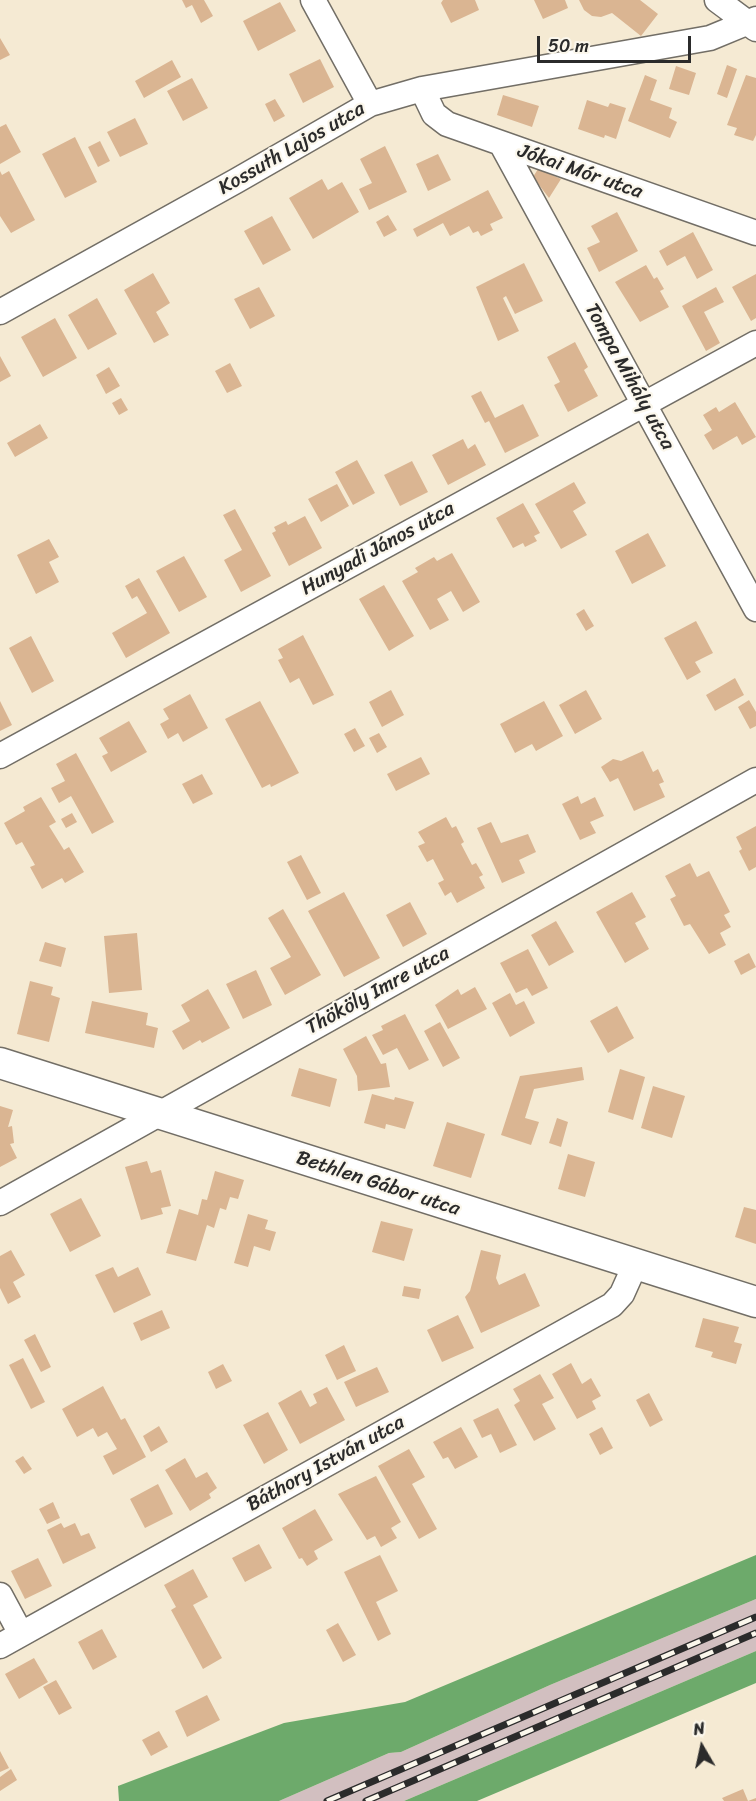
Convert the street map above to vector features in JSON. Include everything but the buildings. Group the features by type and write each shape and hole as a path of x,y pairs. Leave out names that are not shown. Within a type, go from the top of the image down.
{"street":[{"path":"314,0 370,104"},
{"path":"717,0 754,24"},
{"name":"Kossuth Lajos utca","path":"0,312 370,104 422,89 710,38 754,24"},
{"name":"Jókai Mór utca","path":"422,89 434,114 447,124 756,233"},
{"name":"Tompa Mihály utca","path":"502,145 756,609"},
{"name":"Hunyadi János utca","path":"0,756 756,343"},
{"name":"Thököly Imre utca","path":"0,1203 756,780"},
{"name":"Bethlen Gábor utca","path":"0,1063 756,1302"},
{"name":"Báthory István utca","path":"0,1646 612,1305 622,1294 635,1265"},
{"path":"0,1595 21,1634"}],"shaded area":[{"path":"756,1599 756,1651 404,1801 279,1801 389,1753 401,1752 550,1685"}],"green space":[{"path":"756,1555 756,1599 550,1685 401,1752 389,1753 279,1801 119,1801 118,1786 284,1723 405,1702"},
{"path":"756,1651 756,1683 477,1801 404,1801"}],"railway":[{"path":"327,1801 756,1617"},
{"path":"366,1801 756,1633"}]}
